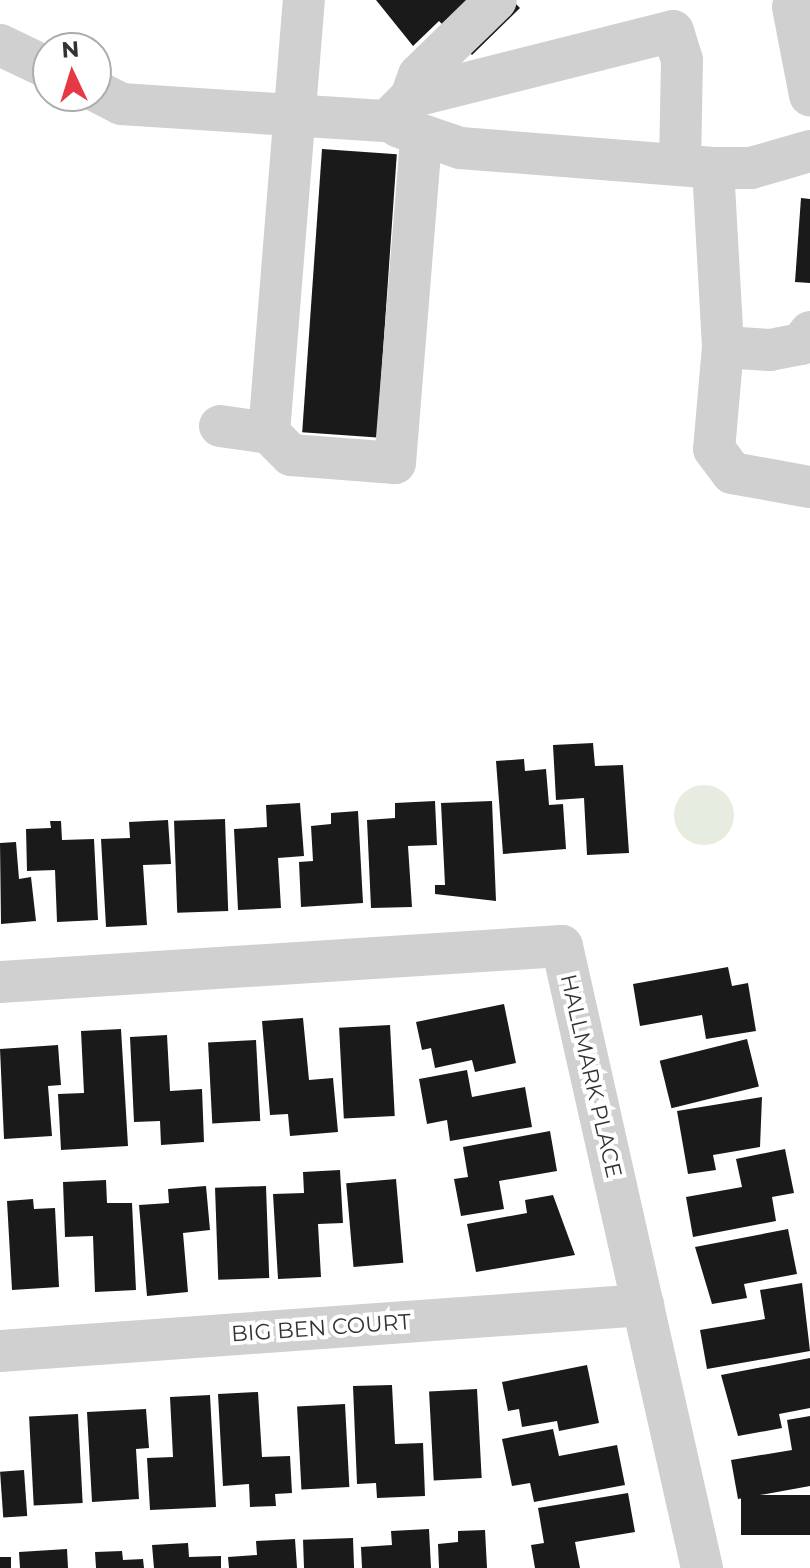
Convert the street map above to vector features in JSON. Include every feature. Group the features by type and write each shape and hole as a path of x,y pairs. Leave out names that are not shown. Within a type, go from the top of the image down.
{"street":[{"path":"269,433 304,0"},
{"path":"220,426 269,433 291,455 395,463 406,119 419,75 496,0"},
{"path":"793,7 810,95"},
{"path":"406,119 673,31 682,60 723,347 714,449 732,473 810,487"},
{"path":"0,45 28,62"},
{"path":"112,99 121,104 406,119 697,166 751,168 810,151"},
{"path":"723,347 770,350 801,344 810,332"},
{"name":"HALLMARK PLACE","path":"0,982 562,946 702,1568"},
{"name":"BIG BEN COURT","path":"0,1351 643,1305"}],"shaded area":[{"path":"704,785 725,794 734,815 725,836 704,845 683,836 674,815 683,794"}],"building":[{"path":"376,0 512,0 520,8 472,55 439,21 413,46"},
{"path":"322,149 397,154 377,438 302,432"},
{"path":"801,198 810,199 810,283 795,282"},
{"path":"593,743 595,766 623,765 629,853 587,855 584,798 556,800 553,745"},
{"path":"524,759 525,771 546,769 549,805 563,804 566,849 503,854 496,761"},
{"path":"435,801 437,845 408,846 412,907 371,908 367,820 395,818 395,803"},
{"path":"492,801 496,901 435,894 435,885 445,885 441,803"},
{"path":"300,803 304,856 278,858 281,908 238,910 234,829 267,827 266,805"},
{"path":"358,811 363,903 301,907 299,862 313,861 311,826 331,824 331,813"},
{"path":"225,819 228,911 177,913 174,821"},
{"path":"168,820 171,864 143,865 147,925 106,927 101,839 130,838 129,822"},
{"path":"50,821 61,821 62,840 94,839 98,920 57,922 55,870 27,871 26,829 51,828"},
{"path":"16,842 19,879 31,877 36,921 1,924 0,843"},
{"path":"728,967 732,986 748,983 756,1031 706,1039 702,1015 640,1026 633,984"},
{"path":"504,1004 516,1063 475,1072 472,1060 435,1068 431,1048 422,1050 416,1022"},
{"path":"303,1018 309,1080 333,1078 338,1132 290,1136 288,1114 270,1115 262,1021"},
{"path":"390,1025 395,1116 344,1119 339,1028"},
{"path":"121,1029 128,1146 61,1150 58,1094 84,1093 81,1031"},
{"path":"167,1035 170,1091 202,1089 204,1142 161,1145 160,1121 134,1122 130,1037"},
{"path":"747,1039 759,1087 672,1108 660,1061"},
{"path":"256,1040 260,1121 212,1123 208,1043"},
{"path":"58,1045 61,1085 48,1086 52,1136 4,1139 0,1049"},
{"path":"467,1070 472,1097 525,1087 532,1127 450,1141 447,1120 427,1124 419,1079"},
{"path":"762,1097 760,1147 713,1155 716,1170 688,1174 677,1111"},
{"path":"550,1131 557,1171 499,1181 504,1209 461,1216 454,1179 468,1177 463,1147"},
{"path":"785,1149 794,1193 772,1197 776,1221 693,1237 686,1197 742,1187 736,1159"},
{"path":"340,1170 343,1223 318,1224 321,1277 278,1279 273,1194 304,1193 303,1172"},
{"path":"396,1179 403,1263 354,1267 346,1183"},
{"path":"106,1180 107,1203 132,1203 136,1290 95,1292 93,1236 65,1237 63,1182"},
{"path":"206,1186 210,1230 183,1233 188,1292 147,1296 139,1205 169,1203 168,1189"},
{"path":"266,1186 269,1278 218,1280 215,1188"},
{"path":"553,1195 575,1255 476,1272 467,1224 527,1213 525,1200"},
{"path":"33,1199 34,1209 55,1208 59,1287 12,1290 7,1201"},
{"path":"788,1229 797,1274 744,1284 747,1298 712,1304 695,1247"},
{"path":"802,1283 810,1351 707,1369 700,1330 765,1319 760,1290"},
{"path":"810,1358 810,1408 779,1414 782,1428 738,1436 721,1375"},
{"path":"587,1365 599,1423 559,1431 557,1421 522,1427 519,1409 508,1411 502,1382"},
{"path":"392,1385 395,1444 423,1443 425,1496 377,1498 376,1483 357,1484 353,1386"},
{"path":"477,1389 482,1478 434,1480 429,1392"},
{"path":"258,1392 262,1457 290,1456 292,1493 275,1494 276,1506 250,1507 249,1484 223,1486 218,1394"},
{"path":"210,1395 216,1507 150,1510 147,1458 173,1457 170,1397"},
{"path":"345,1404 349,1487 301,1489 297,1407"},
{"path":"146,1409 149,1448 136,1449 139,1499 92,1502 87,1412"},
{"path":"78,1414 83,1503 34,1505 29,1417"},
{"path":"810,1416 810,1486 738,1499 731,1460 792,1450 787,1420"},
{"path":"553,1429 559,1456 617,1445 625,1485 534,1502 530,1483 512,1486 502,1439"},
{"path":"24,1470 27,1516 3,1518 0,1472"},
{"path":"628,1493 635,1532 575,1542 580,1568 535,1568 531,1545 544,1543 538,1508"},
{"path":"741,1495 810,1495 810,1535 741,1535"},
{"path":"429,1529 431,1568 362,1568 361,1547 392,1545 391,1531"},
{"path":"485,1530 487,1568 439,1568 438,1544 458,1542 458,1531"},
{"path":"353,1538 354,1568 304,1568 303,1540"},
{"path":"295,1539 297,1568 229,1568 228,1557 257,1555 256,1541"},
{"path":"188,1543 189,1557 221,1556 221,1568 154,1568 152,1545"},
{"path":"67,1549 68,1568 20,1568 19,1552"},
{"path":"122,1551 123,1560 143,1559 144,1568 96,1568 95,1552"},
{"path":"0,1557 11,1557 11,1568 0,1568"}]}
